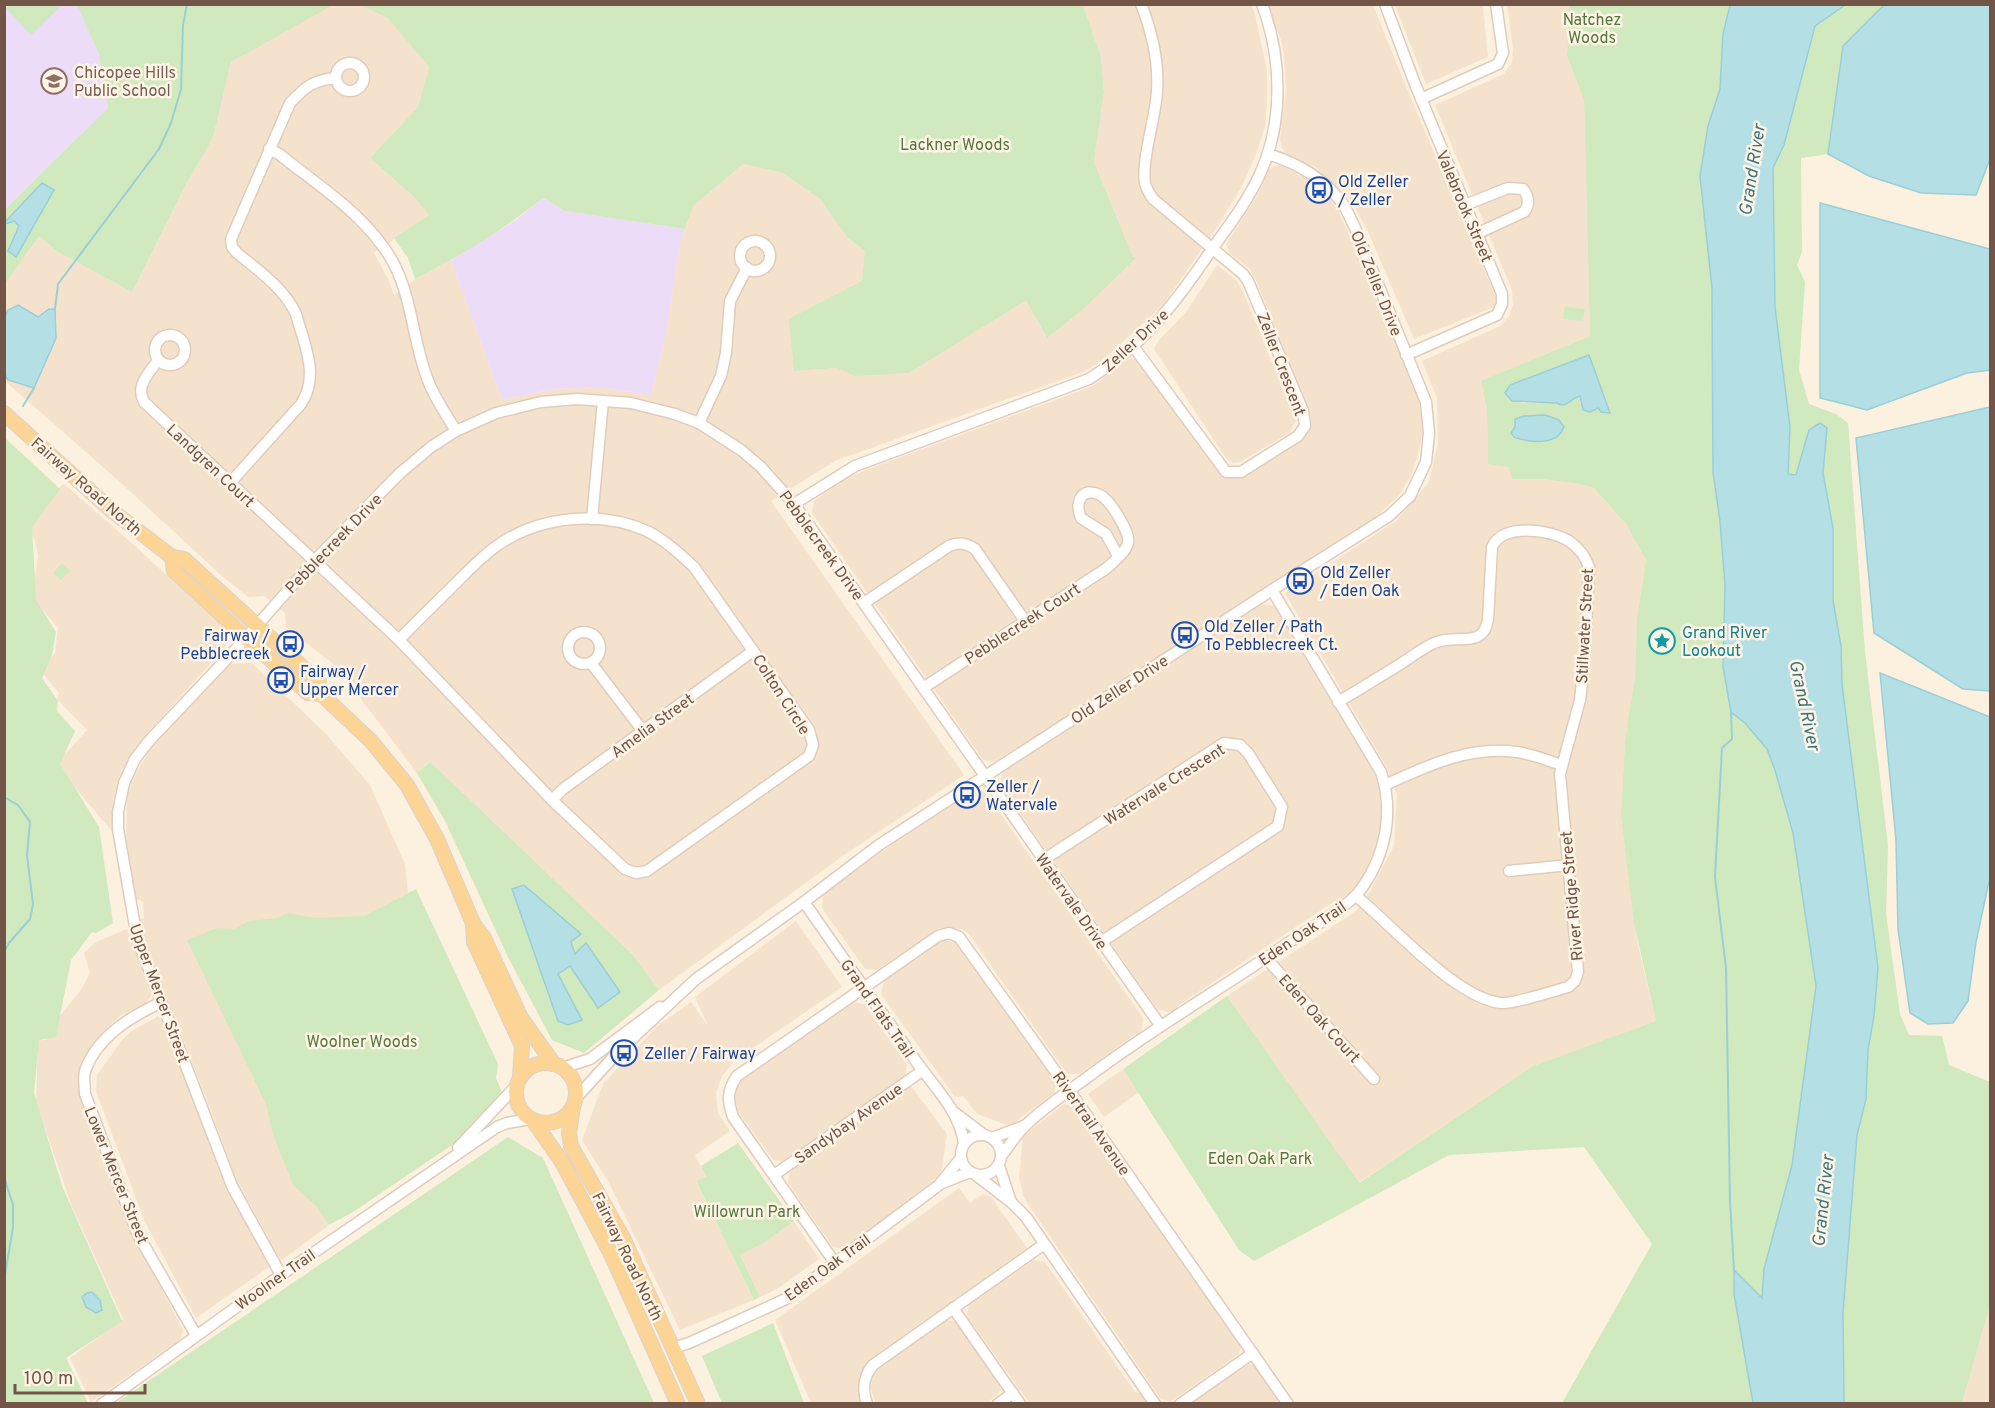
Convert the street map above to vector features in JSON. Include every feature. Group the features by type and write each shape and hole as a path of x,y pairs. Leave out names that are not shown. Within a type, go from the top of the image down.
{"main road":[{"name":"Fairway Road North","path":"4,413 82,484 172,557 174,571 251,632 308,693 321,694 371,741 407,785 437,839 472,923 484,938 526,1026 558,1066"},
{"name":"Fairway Road North","path":"472,923 474,942 522,1046 518,1081"},
{"path":"538,1064 558,1066 571,1076 575,1085 574,1103 567,1115 557,1122 546,1124 532,1120 518,1105 518,1081 530,1067 538,1064"},
{"name":"Fairway Road North","path":"574,1103 569,1133 571,1146 624,1240 698,1404"},
{"name":"Fairway Road North","path":"532,1120 562,1162 610,1254 678,1404"}],"street":[{"path":"1141,4 1151,32 1157,74 1155,112 1144,172 1147,188 1153,199 1212,249"},
{"name":"Zeller Drive","path":"794,504 855,466 1089,379 1105,370 1151,330 1177,300 1251,191 1268,154 1276,115 1277,72 1271,31 1262,4"},
{"name":"Valebrook Street","path":"1385,4 1421,99 1502,294 1502,304 1497,315 1406,355"},
{"path":"1421,99 1498,64 1503,53 1496,4"},
{"path":"230,483 301,404 310,384 311,369 297,314 292,305 276,286 237,253 232,247 231,239 286,110 303,89 320,79 336,78"},
{"path":"269,149 279,154 363,222 381,242 395,266 405,291 429,383 456,431"},
{"name":"Old Zeller Drive","path":"574,1103 604,1065 696,979 879,845 1389,516 1410,496 1426,462 1429,433 1426,402 1356,230 1343,205 1313,174 1268,154"},
{"path":"1465,206 1508,188 1523,189 1527,197 1528,205 1524,212 1476,234"},
{"name":"Zeller Crescent","path":"1133,346 1226,472 1241,472 1298,436 1305,426 1303,411 1252,290 1243,274 1212,249"},
{"path":"699,423 721,376 730,301 747,268"},
{"name":"Landgren Court","path":"158,360 140,387 139,394 144,402 315,560"},
{"name":"Pebblecreek Drive","path":"251,632 315,560 399,474 431,447 456,431 496,413 541,402 577,399 653,407 699,423 741,450 761,467 794,504 984,777"},
{"path":"592,519 603,401"},
{"path":"1093,493 1105,499 1122,522 1128,537 1128,545 1118,556 1106,534 1081,518 1078,504 1085,494 1093,493"},
{"name":"Colton Circle","path":"315,560 399,640 552,800 625,869 636,873 647,871 809,756 813,745 809,730 694,567 674,549 648,532 621,523 592,519 566,519 545,523 515,534 481,558 399,640"},
{"name":"Stillwater Street","path":"1338,702 1434,643 1457,638 1476,638 1481,635 1488,620 1490,557 1496,539 1503,534 1524,531 1558,536 1579,549 1586,556 1589,567 1580,700 1562,765"},
{"path":"864,603 949,546 958,543 967,544 975,549 1025,621"},
{"name":"Pebblecreek Court","path":"923,688 1107,568 1118,556"},
{"name":"Eden Oak Trail","path":"1000,1161 1024,1126 1070,1090 1160,1025 1266,958 1356,896 1378,859 1384,842 1387,822 1385,784 1381,772 1272,590"},
{"name":"Upper Mercer Street","path":"251,632 142,749 129,770 121,795 118,829 136,938 232,1186 280,1275"},
{"name":"Amelia Street","path":"552,800 563,789 753,651"},
{"path":"591,663 643,731"},
{"name":"Watervale Crescent","path":"1043,860 1224,743 1240,745 1248,753 1282,807 1278,826 1101,942"},
{"path":"1385,784 1459,755 1478,750 1517,752 1562,765"},
{"name":"River Ridge Street","path":"1356,896 1464,990 1485,1000 1504,1003 1568,987 1575,981 1578,972 1560,774 1562,765"},
{"name":"Watervale Drive","path":"984,777 1160,1025"},
{"path":"1509,871 1569,865"},
{"name":"Grand Flats Trail","path":"804,902 954,1113 963,1132 964,1143"},
{"name":"Rivertrail Avenue","path":"864,987 938,936 949,933 960,937 1070,1090 1288,1404"},
{"name":"Eden Oak Court","path":"1266,958 1374,1079"},
{"path":"835,1263 733,1117 728,1096 737,1076 864,987"},
{"name":"Old Zeller Drive","path":"558,1066 590,1059 642,1019 678,996"},
{"name":"Lower Mercer Street","path":"160,1003 118,1026 108,1036 84,1073 85,1095 138,1234 196,1335"},
{"name":"Sandybay Avenue","path":"774,1175 922,1071"},
{"name":"Woolner Trail","path":"450,1158 518,1081"},
{"name":"Grand Flats Trail","path":"954,1113 988,1136"},
{"name":"Woolner Trail","path":"102,1404 280,1275 450,1158 497,1127 507,1123 532,1120"},
{"name":"Eden Oak Trail","path":"988,1136 1024,1126"},
{"path":"1011,1202 997,1142 988,1136 973,1136 964,1143 962,1164 1011,1202 1026,1217 1155,1404"},
{"name":"Eden Oak Trail","path":"673,1348 788,1298 939,1185 961,1158"},
{"path":"973,1174 989,1174 1000,1161"},
{"name":"Eden Oak Trail","path":"939,1185 973,1174"},
{"path":"867,1404 864,1384 873,1365 1044,1245"},
{"path":"953,1308 1020,1404"},
{"path":"1180,1404 1253,1353"},
{"path":"998,1404 1013,1393"}],"shaded area":[{"name":"Chicopee Hills Public School","path":"5,5 77,5 99,53 108,108 5,209"},
{"path":"327,5 360,5 388,17 429,67 418,107 370,158 415,198 429,215 374,253 394,295 415,279 451,260 502,400 554,389 597,387 651,395 666,333 680,245 693,206 743,164 783,173 820,199 847,237 866,251 859,303 796,371 837,368 855,375 909,373 1026,299 1046,337 1133,257 1094,162 1104,92 1101,57 1083,5 1251,5 1255,14 1267,71 1265,127 1242,186 1217,227 1163,305 1103,360 1083,372 835,461 771,501 964,775 844,855 659,990 632,954 429,762 417,773 336,666 286,627 285,613 264,596 248,597 223,577 5,381 5,284 39,236 58,252 132,292 184,188 213,138 231,62"},
{"path":"1267,5 1373,5 1496,297 1494,307 1414,339 1369,234 1350,198 1315,167 1285,153 1282,147 1280,140 1286,89 1284,55 1281,40"},
{"path":"1395,5 1483,5 1488,57 1426,84"},
{"path":"1507,5 1569,5 1567,56 1584,100 1590,336 1482,381 1487,409 1488,464 1509,466 1512,479 1542,479 1594,488 1626,524 1646,560 1637,618 1635,677 1625,740 1621,816 1637,941 1656,1021 1533,1066 1358,1183 1227,996 1356,911 1368,895 1394,846 1397,794 1387,768 1285,593 1396,521 1429,482 1438,444 1437,398 1422,361 1500,326 1509,316 1513,305 1512,290 1435,105 1504,74 1512,62 1513,49"},
{"path":"1280,165 1313,182 1330,198 1339,212 1416,389 1424,425 1418,455 1410,478 1399,495 1376,517 994,762 983,760 812,513 814,501 842,481 863,471 1094,385 1132,358 1141,362 1215,468 1229,476 1250,473 1301,441 1309,431 1311,417 1256,280 1248,267 1230,254 1226,244 1257,196 1269,170 1273,166"},
{"path":"543,198 565,211 685,229 680,245 666,333 651,395 597,387 554,389 502,400 451,260 516,220"},
{"path":"1217,265 1237,281 1244,294 1296,421 1289,433 1240,462 1233,463 1226,458 1154,349 1159,340 1186,312"},
{"path":"64,484 223,628 226,644 130,755 119,777 113,800 112,831 58,768 58,762 87,730 57,699 59,693 41,671 55,653 58,628 35,601 33,590 38,556 28,523 35,505"},
{"path":"1261,604 1275,606 1373,770 1380,792 1379,838 1371,862 1358,884 1340,900 1335,901 1179,1005 1175,1011 1168,1012 1157,1009 1000,785 1003,770"},
{"path":"252,663 326,734 370,785 405,864 408,893 365,920 304,1188 329,1225 282,1260 235,1176 141,932 139,920 144,918 143,901 135,899 126,835 127,799 132,781 149,751 229,664"},
{"path":"974,790 985,792 1143,1018 1142,1030 1139,1034 1080,1074 1067,1074 969,934 961,929 939,928 877,970 865,969 822,908 823,894"},
{"path":"796,921 842,987 734,1061 722,1076 716,1093 718,1113 730,1131 695,1155 706,1177 696,1182 754,1300 680,1330 608,1181 582,1140 603,1084 657,1026 691,1002 708,1026 695,997"},
{"path":"127,929 151,996 146,1003 120,1016 112,1023 84,1061 79,1083 81,1097 138,1244 183,1330 181,1338 175,1343 91,1402 70,1358 123,1319 71,1204 36,1102 38,1041 48,1039 54,1023 81,990 90,973 84,953 96,942"},
{"path":"943,940 960,943 1057,1080 1054,1093 1010,1126 977,1114 963,1096 955,1097 881,994 884,981"},
{"path":"853,1002 864,1004 907,1065 905,1076 783,1161 773,1160 737,1110 735,1090 740,1081"},
{"path":"158,1016 162,1020 181,1067 226,1187 269,1267 196,1318 144,1220 96,1091 97,1075 122,1040 130,1032"},
{"path":"1123,1069 1139,1092 1104,1117 1088,1094"},
{"path":"911,1086 947,1134 941,1174 846,1249 833,1247 788,1183 790,1170"},
{"path":"1064,1104 1075,1106 1241,1341 1239,1354 1170,1402 1160,1398 1024,1198 1019,1178 1023,1136"},
{"path":"959,1188 970,1203 983,1194 991,1197 1027,1248 867,1363 859,1378 863,1403 811,1403 775,1320"},
{"path":"794,1221 819,1259 777,1289 760,1297 740,1255 764,1243"},
{"path":"1034,1260 1045,1262 1135,1392 1142,1394 1147,1403 1029,1403 967,1316 969,1304"},
{"path":"1990,1305 1990,1403 1962,1403"},
{"path":"947,1320 957,1322 1001,1386 998,1395 986,1403 875,1404 870,1384 879,1367"},
{"path":"1249,1364 1259,1368 1279,1399 1273,1404 1190,1404"}],"green space":[{"path":"5,4 62,5 31,35 5,7"},
{"path":"77,5 333,5 231,62 213,138 184,188 132,292 58,252 39,236 5,284 5,209 108,108 99,54"},
{"name":"Lackner Woods","path":"360,5 1083,5 1101,57 1104,92 1094,162 1133,257 1136,258 1084,308 1047,338 1026,300 909,373 855,376 837,368 794,371 789,319 862,281 865,251 847,237 820,199 783,173 743,164 693,206 685,229 565,211 543,198 481,242 415,279 408,258 394,238 429,215 415,198 370,158 418,107 429,67 388,18"},
{"path":"1569,5 1730,5 1723,34 1720,89 1708,126 1700,176 1712,288 1713,472 1725,585 1723,667 1731,712 1745,723 1767,749 1775,770 1793,833 1816,986 1792,1165 1764,1269 1762,1299 1734,1271 1734,1294 1753,1403 1562,1403 1652,1244 1584,1147 1449,1155 1254,1261 1239,1250 1123,1069 1227,996 1359,1183 1533,1066 1656,1021 1634,923 1621,816 1625,740 1635,677 1637,618 1646,560 1626,524 1594,488 1542,479 1512,479 1509,467 1488,464 1487,409 1481,381 1590,336 1584,100 1567,56","holes":["1589,355 1598,408 1594,409 1580,403 1580,396 1561,405 1557,403 1520,403","1525,416 1554,420 1555,439 1544,441 1511,433 1515,427 1515,419"]},
{"path":"1845,5 1885,5 1843,46 1828,154 1801,158 1802,252 1797,265 1805,282 1799,370 1809,404 1836,414 1848,423 1865,652 1888,845 1886,914 1900,1014 1909,1035 1942,1036 1949,1065 1990,1082 1990,1305 1962,1403 1844,1403 1843,1313 1857,1135 1866,1099 1868,1050 1874,1016 1878,968 1842,684 1841,646 1833,601 1833,528 1823,473 1827,427 1809,430 1796,475 1788,475 1790,427 1775,307 1773,168 1784,145 1815,26"},
{"path":"1565,307 1585,309 1583,321 1563,319"},
{"path":"4,437 60,489 32,527 36,600 56,632 52,655 42,678 58,701 57,711 75,731 60,764 99,827 113,923 96,933 92,932 71,960 56,1037 39,1040 34,1093 62,1186 122,1321 66,1358 88,1403 5,1403"},
{"path":"62,563 70,571 61,580 53,573"},
{"path":"430,762 632,954 659,990 584,1053 552,1040 509,959 445,821 417,773"},
{"name":"Woolner Woods","path":"416,889 498,1064 496,1078 503,1095 496,1115 353,1212 329,1225 316,1206 293,1185 273,1134 266,1104 187,940 218,928 234,929 249,921 277,918 288,913 316,918 365,916"},
{"path":"508,1137 543,1158 654,1403 116,1403"},
{"name":"Willowrun Park","path":"738,1143 794,1221 764,1243 740,1255 760,1297 754,1300 696,1181 706,1177 701,1166"},
{"path":"773,1323 804,1403 722,1403 702,1356"}],"water":[{"path":"1885,4 1990,5 1990,159 1976,195 1921,193 1869,176 1828,154 1843,46"},
{"name":"Grand River","path":"1730,5 1845,5 1815,26 1784,145 1773,168 1775,307 1790,427 1788,474 1796,475 1809,430 1820,423 1827,428 1823,473 1833,528 1833,601 1841,646 1842,684 1878,968 1874,1016 1868,1050 1866,1099 1857,1135 1843,1313 1844,1403 1753,1403 1734,1294 1734,1270 1762,1298 1764,1269 1792,1165 1816,986 1793,833 1775,770 1767,749 1745,723 1731,712 1723,667 1725,585 1713,472 1712,288 1700,176 1708,126 1720,89 1723,34"},
{"path":"42,183 54,190 16,257 8,251 19,226 14,221 5,224 5,222"},
{"path":"1820,203 1990,249 1990,370 1967,373 1867,410 1820,398"},
{"path":"18,305 38,317 49,309 55,309 56,338 34,388 8,380 5,374 5,317 8,310"},
{"path":"1589,355 1610,413 1601,412 1598,408 1590,412 1583,410 1580,396 1560,405 1512,401 1505,393 1510,385"},
{"path":"1990,407 1990,691 1963,689 1874,633 1856,438"},
{"path":"1545,415 1559,420 1564,427 1556,437 1543,441 1528,441 1514,437 1511,433 1515,427 1515,419"},
{"path":"1880,673 1990,717 1990,877 1976,942 1968,1001 1953,1023 1928,1024 1910,1013 1898,929 1896,840"},
{"path":"524,885 581,934 571,942 575,954 586,943 620,992 598,1008 570,966 558,974 582,1020 568,1025 558,1021 512,889"},
{"path":"92,1292 100,1300 102,1310 96,1313 86,1307 82,1297"}],"waterway":[{"path":"55,309 58,284 159,149 171,123 181,89 183,25 187,4"},
{"path":"23,406 34,388"},
{"path":"1731,712 1732,739 1722,748 1715,877 1726,968 1730,1201 1734,1270"},
{"path":"4,797 18,805 30,822 27,855 33,904 30,919 4,952"},
{"path":"4,1177 13,1205 13,1228 4,1280"}],"place":[{"name":"Chicopee Hills Public School","path":"54,81"},
{"name":"Old Zeller / Zeller","path":"1319,190"},
{"name":"Old Zeller / Eden Oak","path":"1300,581"},
{"name":"Old Zeller / Path To Pebblecreek Ct.","path":"1185,635"},
{"name":"Grand River Lookout","path":"1662,641"},
{"name":"Fairway / Pebblecreek","path":"290,644"},
{"name":"Fairway / Upper Mercer","path":"281,680"},
{"name":"Zeller / Watervale","path":"967,795"},
{"name":"Zeller / Fairway","path":"624,1053"}],"park label":[{"name":"Natchez Woods","path":"1592,28"},
{"name":"Eden Oak Park","path":"1260,1158"}]}
